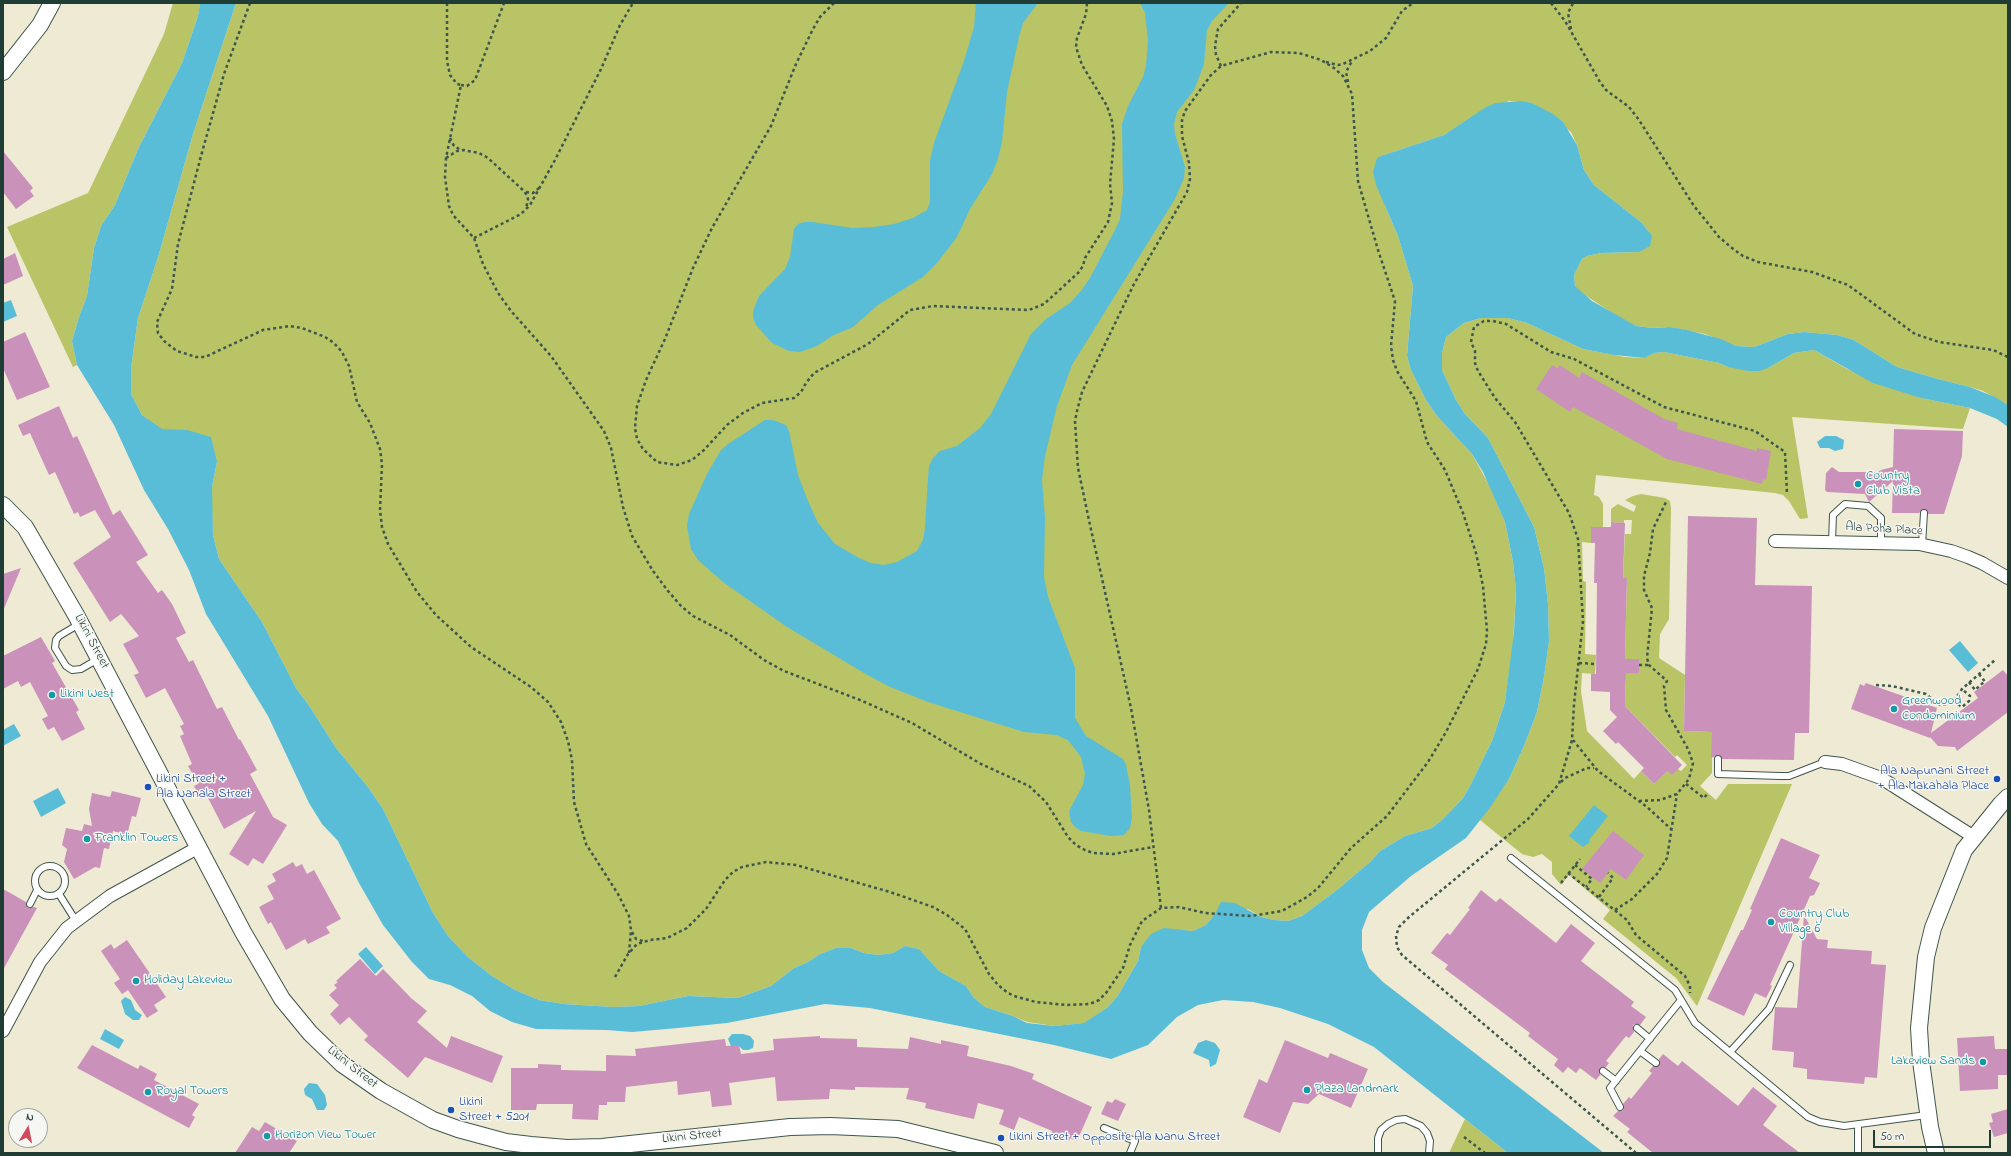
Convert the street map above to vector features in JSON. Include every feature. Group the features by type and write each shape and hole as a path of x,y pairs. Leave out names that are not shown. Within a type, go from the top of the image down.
{"street":[{"path":"3,72 40,25 52,3"},
{"name":"Likini Street","path":"3,506 25,527 81,623 271,982 282,999 310,1032 342,1064 376,1088 401,1103 440,1122 506,1142 567,1148 602,1147 790,1127 863,1126 898,1129 995,1153"},
{"name":"Ala Poha Place","path":"1775,541 1922,545 1962,555 1982,563 2008,578"},
{"path":"1825,762 1842,764 1881,778 1974,837"},
{"path":"1936,1153 1928,1115 1921,1061 1919,1028 1926,957 1933,928 1964,850 2008,797"},
{"path":"3,1031 40,962 53,944 76,921 110,896 199,847"}],"lane":[{"path":"1832,542 1833,515 1845,504 1868,506 1881,518 1881,543"},
{"path":"1922,545 1924,514"},
{"path":"81,623 59,636 56,640 55,648 66,666 72,670 81,669 99,658"},
{"path":"1718,759 1718,774 1780,776 1789,776 1825,762"},
{"path":"1512,858 1675,990 1695,1024 1808,1117 1832,1125 1858,1125 1928,1115"},
{"path":"51,865 61,869 65,879 63,889 58,894 46,896 38,890 34,881 38,871 51,865"},
{"path":"30,904 38,890"},
{"path":"58,894 76,921"},
{"path":"1730,1052 1769,1009 1790,965"},
{"path":"1620,1107 1610,1088 1681,1000"},
{"path":"1637,1028 1650,1039"},
{"path":"1640,1050 1656,1063"},
{"path":"1603,1071 1616,1081"},
{"path":"1378,1153 1378,1138 1382,1130 1396,1120 1405,1119 1421,1126 1427,1133 1430,1141 1429,1153"},
{"path":"1858,1125 1858,1153"},
{"path":"1104,1128 1135,1141 1130,1153"}],"path":[{"path":"250,3 224,74 201,156 178,244 172,289 157,322 158,333 164,341 177,351 196,357 205,357 263,330 290,326 302,328 325,337 334,343 342,352 349,366 357,402 370,423 380,449 382,464 380,510 382,527 388,544 417,592 436,615 471,647 531,687 548,702 561,722 569,747 574,802 584,837 594,858 624,905 629,916 633,936 643,941"},
{"path":"447,3 447,61 450,74 457,84 467,86 475,80 504,3"},
{"path":"474,238 507,222 526,209 541,187 601,69 620,25 633,3"},
{"path":"834,3 820,17 813,29 768,133 712,228 646,380 637,406 635,428 637,439 642,449 657,462 677,465 692,460 704,450 727,425 743,413 762,403 794,398 801,392 814,373 868,344 910,310 934,306 1029,310 1044,304 1082,269 1085,258 1110,216 1112,203 1110,176 1114,139 1112,120 1107,106 1078,55 1077,38 1086,14 1086,3"},
{"path":"1221,66 1216,55 1215,46 1218,29 1241,3"},
{"path":"1161,908 1131,708 1078,468 1075,421 1078,401 1134,284 1187,192 1190,170 1182,136 1182,120 1185,111 1211,75 1221,66 1280,51 1300,53 1338,65 1354,60 1380,44 1386,38 1402,11 1413,3"},
{"path":"1551,3 1558,10 1600,82 1606,90 1629,107 1639,120 1694,206 1719,237 1732,248 1743,256 1758,262 1812,272 1848,285 1915,334 1940,342 1993,350 2008,357"},
{"path":"1572,34 1568,13 1573,3"},
{"path":"1321,60 1343,76 1348,85"},
{"path":"615,977 628,954 637,944 643,941 667,938 687,928 706,909 724,880 742,867 766,862 796,865 890,892 933,907 947,915 965,929 989,974 998,985 1008,993 1036,1002 1080,1005 1099,1000 1106,993 1123,968 1130,945 1139,927 1150,914 1161,908 1178,907 1205,913 1251,916 1282,911 1307,897 1318,888 1351,848 1387,816 1428,762 1473,681 1486,644 1486,603 1470,533 1450,480 1428,442 1416,401 1397,371 1393,360 1391,346 1395,301 1378,250 1358,181 1354,109 1346,72 1354,60"},
{"path":"461,85 446,158 446,183 449,206 453,215 474,238 483,264 498,293 511,311 551,356 604,431 611,448 623,507 632,536 653,572 681,606 699,620 730,635 764,660 784,671 900,718 981,764 1029,786 1046,802 1068,837 1076,845 1085,850 1093,853 1113,854 1153,847"},
{"path":"450,137 454,146 463,150 479,153 488,158 525,192 528,200 526,209"},
{"path":"446,158 457,151 463,150"},
{"path":"525,192 533,193 541,187"},
{"path":"1559,784 1572,740 1574,704 1583,621 1578,539 1569,513 1515,422 1495,398 1478,371 1471,337 1474,327 1484,321 1493,321 1506,324 1551,352 1574,359 1669,409 1755,431 1785,452 1787,494"},
{"path":"1640,801 1660,800 1677,794 1686,784 1693,762 1666,710 1664,686 1667,680 1650,665 1647,651 1652,608 1644,590 1644,576 1650,553 1653,528 1667,500"},
{"path":"1953,702 1969,682 1995,660"},
{"path":"1579,663 1596,664"},
{"path":"1639,665 1650,665"},
{"path":"1969,682 1975,690 1985,682 1979,674"},
{"path":"1876,685 1892,686 1926,694 1936,704 1940,705 1953,702 1962,707 1969,701 1970,696 1962,689"},
{"path":"1572,740 1602,775 1640,801 1671,829"},
{"path":"1595,768 1587,768 1565,778 1528,819 1403,922 1396,936 1397,947 1402,956 1636,1153"},
{"path":"1686,784 1704,798 1708,793"},
{"path":"1615,910 1632,899 1663,866 1669,851 1677,794"},
{"path":"1560,883 1580,859"},
{"path":"1575,865 1593,878 1586,887"},
{"path":"1568,873 1627,920 1636,935 1685,976 1690,986 1690,995"},
{"path":"1599,897 1614,878 1608,873"},
{"path":"628,954 631,930"},
{"path":"1464,1137 1485,1153"}],"green space":[{"path":"173,3 200,3 198,16 182,63 138,149 115,205 101,226 94,248 87,296 72,341 77,365 73,367 7,227 88,193 164,34"},
{"path":"236,3 2008,3 2008,405 1983,391 1897,367 1854,340 1837,335 1804,332 1788,334 1754,347 1736,346 1705,334 1670,327 1653,328 1636,326 1621,319 1579,291 1575,286 1574,275 1582,259 1587,256 1601,253 1639,252 1649,232 1642,223 1594,185 1584,170 1577,145 1571,132 1532,103 1509,101 1472,117 1444,135 1384,155 1385,206 1398,236 1413,286 1407,356 1411,370 1426,400 1437,416 1472,454 1490,487 1505,522 1513,562 1516,589 1513,646 1505,702 1492,741 1470,786 1463,798 1443,819 1432,828 1405,836 1380,851 1370,862 1337,890 1302,916 1288,921 1274,920 1261,917 1248,909 1215,914 1206,925 1193,931 1179,930 1141,947 1138,961 1117,997 1108,1007 1085,1023 1055,1026 1027,1022 985,1007 974,998 966,986 939,971 919,949 905,946 893,953 878,955 864,953 851,948 836,948 820,954 808,962 794,968 771,986 738,998 688,996 639,1006 613,1007 564,1004 539,1000 515,990 492,976 469,958 448,936 433,913 383,809 368,787 336,748 296,688 262,622 219,559 213,535 212,512 212,487 217,462 187,430 162,430 142,415 131,394 131,368 138,318 159,254 193,134"},
{"path":"1481,318 1508,318 1527,323 1583,349 1625,357 1645,358 1654,353 1664,352 1719,363 1728,367 1768,368 1794,353 1814,350 1847,369 1921,398 1970,408 1963,429 1792,417 1808,518 1800,519 1789,501 1783,495 1775,493 1596,475 1594,495 1599,497 1603,504 1603,527 1591,527 1591,543 1582,542 1583,581 1586,582 1585,654 1596,655 1595,674 1582,673 1581,691 1587,731 1634,779 1641,771 1654,784 1668,771 1678,769 1681,771 1687,765 1677,755 1675,757 1625,706 1626,673 1639,673 1639,660 1625,659 1627,578 1623,578 1625,534 1631,534 1632,520 1624,520 1624,523 1611,522 1611,509 1618,504 1634,512 1636,506 1625,500 1641,494 1665,498 1670,501 1671,508 1669,619 1660,634 1659,658 1685,675 1684,731 1712,732 1712,773 1700,786 1716,800 1728,784 1792,784 1697,1006 1676,978 1603,919 1610,910 1569,875 1561,885 1552,874 1552,862 1542,854 1533,857 1522,854 1480,820 1509,779 1524,746 1537,712 1549,641 1548,604 1544,568 1534,527 1488,438 1465,414 1456,400 1442,370 1442,353 1446,337 1464,323"},
{"path":"1465,1119 1508,1153 1449,1153"}],"water":[{"path":"200,3 236,3 193,134 159,254 138,318 131,368 131,394 142,415 162,429 187,430 211,437 217,462 212,487 213,535 219,559 262,622 296,688 336,748 368,787 383,809 433,913 448,936 469,958 492,976 515,990 539,1000 564,1004 613,1007 639,1006 688,996 738,998 771,986 794,968 808,962 820,954 836,948 851,948 864,953 878,955 893,953 905,946 919,949 939,971 966,986 974,998 985,1007 1013,1016 1027,1023 1055,1026 1084,1023 1108,1007 1117,997 1138,961 1141,947 1151,934 1164,928 1193,931 1206,925 1215,914 1221,902 1235,903 1261,917 1274,920 1288,921 1302,916 1337,890 1370,862 1380,851 1405,836 1432,828 1443,819 1463,798 1470,786 1492,741 1505,702 1514,632 1516,590 1513,562 1505,522 1483,472 1472,454 1437,416 1426,400 1411,370 1407,356 1413,286 1398,236 1376,185 1373,172 1377,158 1444,135 1486,107 1496,103 1521,101 1532,103 1553,114 1563,122 1577,145 1584,170 1594,185 1642,223 1652,236 1650,246 1639,252 1601,253 1587,256 1582,259 1574,275 1575,286 1592,301 1636,326 1653,328 1670,327 1687,330 1721,339 1736,346 1754,347 1788,334 1804,332 1837,335 1854,340 1897,367 1970,387 1995,397 2008,405 2008,427 1997,419 1970,408 1921,398 1873,383 1814,350 1794,353 1768,368 1759,371 1748,371 1728,367 1719,363 1664,352 1654,353 1645,358 1614,355 1583,349 1527,323 1508,318 1481,318 1464,323 1446,337 1442,353 1442,370 1456,400 1465,414 1488,438 1534,527 1544,568 1548,604 1549,641 1537,712 1509,779 1489,809 1466,838 1411,876 1369,912 1362,930 1362,950 1369,968 1383,982 1604,1153 1508,1153 1374,1047 1328,1024 1280,1008 1253,1002 1223,1000 1198,1005 1177,1017 1148,1045 1111,1059 1054,1045 870,1008 825,1004 727,1023 632,1032 607,1030 536,1029 512,1022 490,1011 472,996 450,985 429,979 412,962 383,925 359,883 338,841 322,824 309,803 268,716 206,614 189,570 168,529 144,490 114,425 77,365 72,341 87,296 94,248 101,226 115,205 138,149 182,63 198,16"},
{"path":"976,3 1038,3 1023,23 1019,37 1007,92 1002,142 998,159 992,174 970,209 957,237 937,263 923,277 878,305 853,327 832,336 817,346 800,352 789,351 772,343 756,325 753,318 753,311 759,296 785,269 790,257 794,229 798,224 813,222 852,228 874,227 894,224 913,218 927,210 930,202 930,160 934,143 964,61 974,27"},
{"path":"1140,3 1229,3 1212,21 1207,30 1204,64 1194,90 1177,112 1174,124 1175,134 1185,167 1184,178 1175,199 1072,365 1057,406 1045,456 1042,480 1045,517 1044,577 1048,597 1075,668 1075,718 1086,736 1123,759 1126,765 1130,785 1132,818 1130,828 1124,835 1111,836 1081,831 1071,822 1069,811 1083,785 1085,774 1081,757 1068,740 1056,735 1024,732 928,702 888,686 864,673 787,627 723,582 698,560 691,549 687,526 689,514 707,474 721,450 765,420 773,420 786,425 789,431 798,475 808,501 818,523 835,544 859,558 871,563 884,565 897,562 917,551 923,540 929,466 933,458 940,451 957,446 980,428 991,414 1031,334 1046,319 1070,303 1081,291 1090,278 1120,219 1123,192 1122,124 1128,106 1143,77 1146,66 1148,41 1145,13"},
{"path":"11,300 17,316 3,322 3,303"},
{"path":"1825,436 1836,436 1844,440 1843,449 1835,451 1829,448 1820,448 1817,442"},
{"path":"1960,641 1978,663 1968,672 1949,650"},
{"path":"14,724 21,736 3,746 3,730"},
{"path":"58,788 66,803 41,817 33,801"},
{"path":"1594,805 1608,816 1589,840 1590,842 1583,847 1569,836"},
{"path":"366,947 383,966 375,974 358,954"},
{"path":"125,997 131,1000 135,1010 142,1015 139,1020 133,1020 125,1014 121,1001"},
{"path":"105,1029 124,1040 119,1049 100,1039"},
{"path":"732,1034 743,1034 750,1036 754,1041 753,1048 743,1050 739,1046 731,1046 728,1039"},
{"path":"1206,1040 1215,1043 1220,1050 1216,1064 1210,1067 1209,1060 1193,1053 1198,1043"},
{"path":"309,1083 317,1084 325,1095 327,1105 324,1110 317,1110 312,1099 305,1095 304,1089"}],"building":[{"path":"3,151 33,188 30,191 34,196 16,209 3,192"},
{"path":"15,253 23,276 3,285 3,259"},
{"path":"25,332 50,387 17,400 3,368 3,342"},
{"path":"1552,365 1557,368 1560,365 1579,378 1582,372 1664,419 1678,423 1677,429 1757,451 1757,448 1771,451 1766,480 1763,479 1762,484 1667,459 1573,407 1570,412 1536,389"},
{"path":"59,406 73,438 77,436 113,515 120,510 148,555 136,562 158,593 162,590 172,604 186,633 176,638 189,662 193,660 217,709 222,707 257,770 250,774 273,817 287,825 263,864 253,858 248,866 229,854 256,811 224,829 207,796 201,799 194,786 198,784 188,766 192,764 180,736 184,734 180,726 184,724 165,688 146,698 134,675 139,673 123,644 139,636 121,614 110,622 73,563 111,537 95,510 80,517 78,512 74,514 55,472 49,475 30,433 23,436 18,425"},
{"path":"1894,429 1963,431 1962,456 1944,514 1928,514 1927,510 1924,509 1919,513 1892,513 1893,481 1869,502 1865,494 1827,492 1825,490 1826,473 1832,467 1839,472 1878,472 1893,467"},
{"path":"1688,516 1757,518 1755,585 1812,586 1809,733 1795,733 1794,760 1722,759 1718,755 1711,758 1712,732 1684,731"},
{"path":"1611,522 1625,523 1623,578 1627,578 1625,659 1639,659 1639,673 1626,673 1625,706 1682,765 1672,775 1668,771 1654,784 1641,771 1644,768 1618,742 1616,744 1603,731 1617,717 1610,710 1610,692 1591,691 1591,674 1596,674 1597,583 1594,583 1595,543 1591,543 1591,527 1611,527"},
{"path":"21,568 3,611 3,574"},
{"name":"Likini West","path":"41,637 55,661 52,663 79,710 76,712 85,729 62,741 54,727 48,730 42,719 48,716 30,682 21,687 18,681 3,689 3,656"},
{"name":"Greenwood Condominium","path":"2003,670 2008,676 2008,712 1957,751 1955,747 1938,746 1930,737 1851,709 1860,684 1864,686 1866,683 1937,708 1931,733 1978,698 1974,692"},
{"name":"Franklin Towers","path":"112,791 141,798 136,817 132,816 127,835 113,831 109,849 104,848 100,868 95,867 74,879 64,862 67,849 62,845 66,828 82,831 84,824 92,826 89,809 92,793 110,797"},
{"path":"1613,831 1644,855 1626,880 1611,869 1600,883 1582,869"},
{"name":"Country Club Village 6","path":"1781,838 1820,855 1809,878 1820,883 1814,895 1810,896 1770,985 1772,986 1766,998 1755,993 1744,1016 1707,999 1741,930 1743,930 1752,910 1750,909"},
{"path":"293,862 296,867 302,864 307,874 314,870 341,919 326,927 330,933 308,944 305,939 286,950 271,922 268,924 259,907 274,899 267,886 276,881 272,874"},
{"path":"3,889 26,902 28,908 37,908 3,970"},
{"path":"1481,890 1496,902 1500,898 1556,943 1571,924 1595,943 1581,961 1634,1002 1631,1006 1646,1017 1640,1025 1633,1025 1634,1032 1629,1038 1626,1036 1606,1061 1609,1063 1606,1067 1600,1068 1600,1075 1596,1080 1580,1068 1576,1073 1568,1067 1563,1073 1554,1065 1558,1059 1528,1036 1530,1033 1445,969 1448,965 1431,953 1447,933 1450,935 1470,909 1468,908"},
{"path":"1804,915 1817,939 1828,940 1827,948 1872,951 1871,964 1886,965 1877,1078 1865,1077 1864,1084 1807,1079 1807,1069 1793,1067 1794,1052 1772,1050 1775,1007 1797,1008"},
{"name":"Holiday Lakeview","path":"127,940 166,997 154,1005 158,1011 147,1018 128,990 122,994 114,983 120,979 101,951 111,944 114,949"},
{"path":"360,959 376,976 383,969 411,998 427,1011 417,1022 447,1048 451,1036 503,1056 492,1083 425,1057 408,1078 364,1040 368,1036 349,1017 340,1025 330,1014 339,1005 329,995 337,988 334,985 338,982 336,981"},
{"path":"820,1036 820,1038 857,1039 857,1047 908,1049 910,1037 941,1044 941,1040 969,1046 967,1056 1011,1066 1034,1074 1032,1079 1092,1107 1077,1141 1070,1138 1069,1141 1051,1133 1052,1131 1019,1117 1014,1130 999,1124 1004,1110 978,1103 974,1119 925,1108 926,1103 906,1099 909,1088 855,1087 855,1090 830,1089 829,1099 777,1101 775,1077 729,1083 732,1105 712,1107 710,1091 678,1095 677,1081 626,1087 625,1102 607,1102 607,1105 599,1105 598,1120 572,1119 573,1104 537,1104 536,1110 511,1110 511,1068 538,1068 538,1064 561,1065 561,1070 606,1071 606,1055 636,1056 635,1049 725,1039 726,1046 739,1045 741,1054 774,1050 773,1039"},
{"name":"Lakeview Sands","path":"1994,1036 1995,1049 2008,1049 2008,1075 1998,1075 1998,1089 1960,1091 1957,1038"},
{"name":"Plaza Landmark","path":"1285,1040 1328,1058 1330,1053 1368,1069 1351,1108 1319,1094 1308,1104 1293,1102 1280,1133 1243,1117 1259,1079 1267,1083"},
{"name":"Royal Towers","path":"92,1045 138,1069 140,1065 157,1074 154,1080 199,1104 192,1115 195,1117 189,1128 77,1068"},
{"path":"1663,1054 1678,1066 1682,1061 1738,1106 1753,1087 1777,1106 1763,1125 1800,1153 1653,1153 1627,1132 1630,1129 1613,1116 1618,1111 1624,1110 1623,1104 1629,1097 1631,1099 1652,1073 1649,1071 1653,1066 1659,1066 1659,1059"},
{"path":"1115,1099 1126,1104 1118,1121 1101,1114 1107,1101 1112,1103"},
{"path":"2008,1109 2008,1133 1994,1137 1989,1123 1993,1122 1991,1114"},
{"name":"Horizon View Tower","path":"265,1122 297,1141 289,1153 235,1153 252,1127 259,1131"}],"place":[{"name":"Country Club Vista","path":"1858,484"},
{"name":"Likini West","path":"52,695"},
{"name":"Greenwood Condominium","path":"1894,709"},
{"name":"Ala Napunani Street + Ala Makahala Place","path":"1997,779"},
{"name":"Likini Street + Ala Nanala Street","path":"148,787"},
{"name":"Franklin Towers","path":"87,839"},
{"name":"Country Club Village 6","path":"1771,922"},
{"name":"Holiday Lakeview","path":"136,981"},
{"name":"Lakeview Sands","path":"1983,1062"},
{"name":"Plaza Landmark","path":"1307,1090"},
{"name":"Royal Towers","path":"148,1092"},
{"name":"Likini Street + 5201","path":"451,1110"},
{"name":"Horizon View Tower","path":"267,1136"},
{"name":"Likini Street + Opposite Ala Nanu Street","path":"1001,1138"}]}
